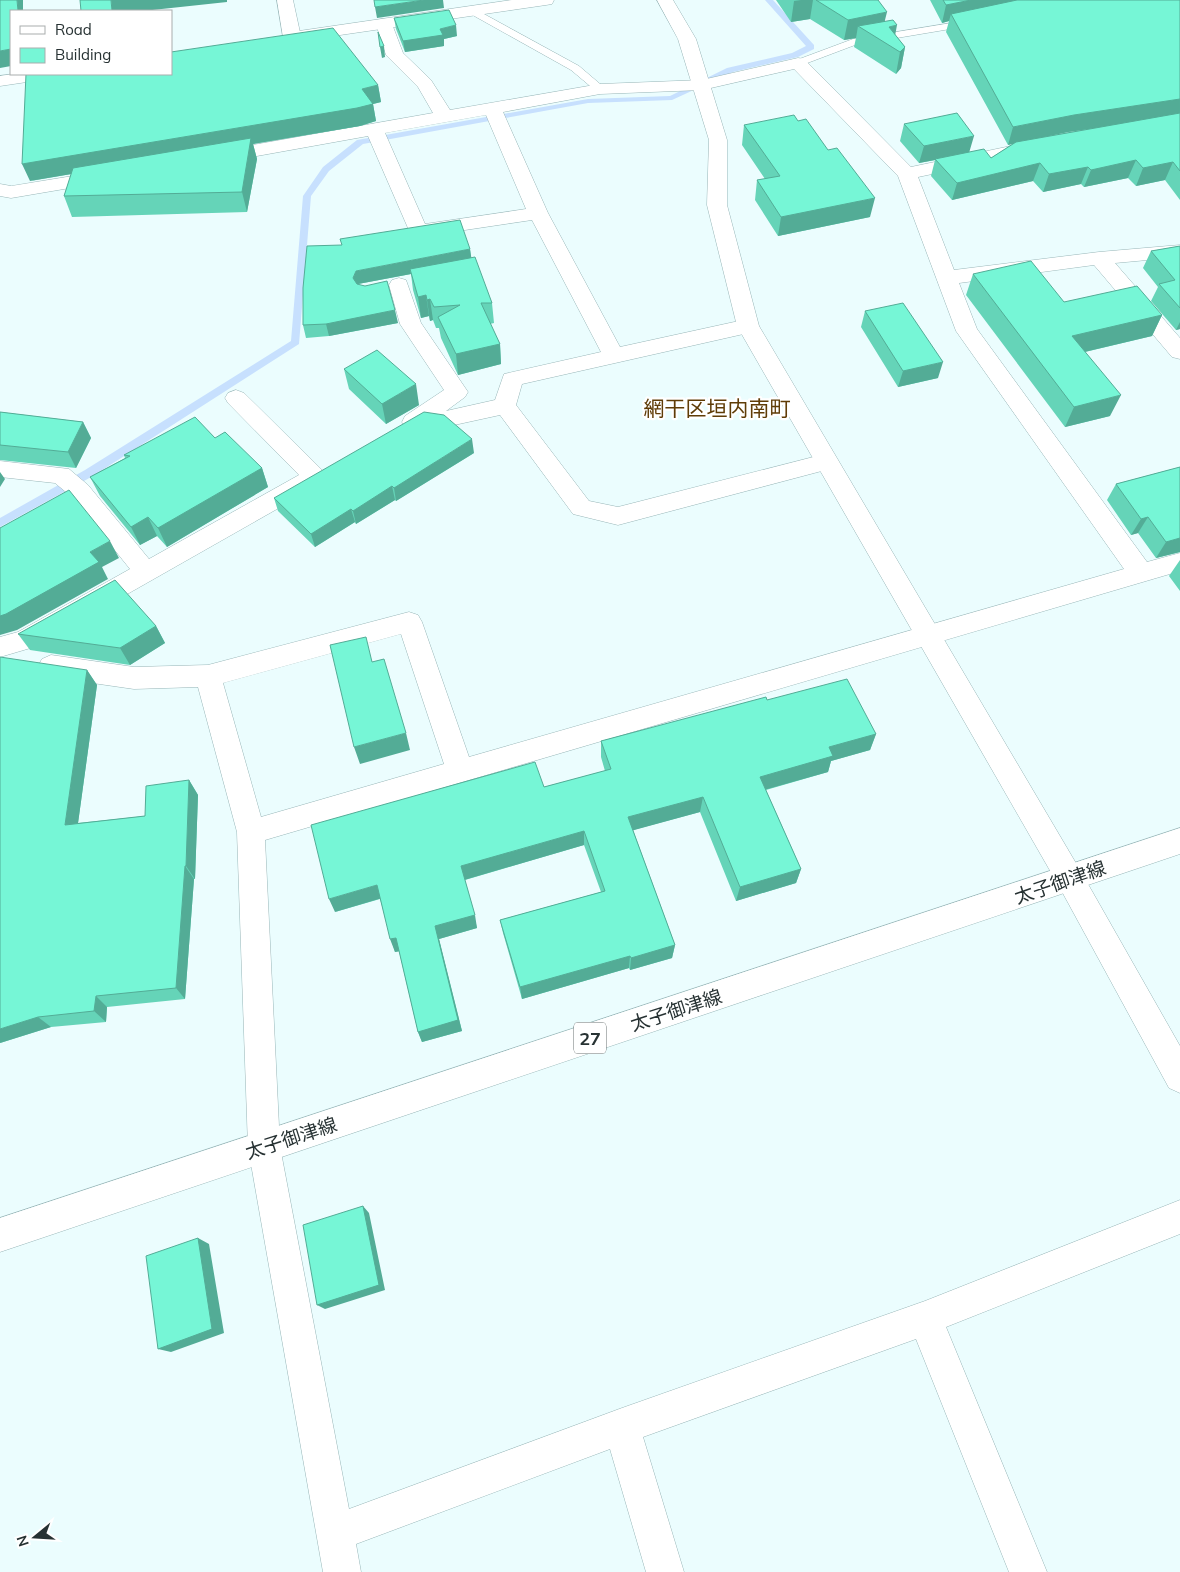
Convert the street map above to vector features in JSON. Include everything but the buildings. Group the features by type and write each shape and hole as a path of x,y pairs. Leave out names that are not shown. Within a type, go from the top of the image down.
{"street":[{"path":"285,0 292,38"},
{"path":"273,40 546,0"},
{"path":"665,0 687,39 718,140 717,205 748,326 825,462 1070,879 1180,1077"},
{"path":"384,24 395,55 424,84 444,116"},
{"path":"198,161 375,131 444,116 496,117 600,90 702,85 798,63 907,174 967,331 1141,573"},
{"path":"0,81 40,75"},
{"path":"496,117 538,214 614,356"},
{"path":"375,131 418,231 538,214"},
{"path":"907,174 1049,144"},
{"path":"0,190 10,192 119,174"},
{"path":"946,278 1099,258 1180,250"},
{"path":"1099,258 1180,352"},
{"path":"398,430 423,416 457,392 411,324 400,285"},
{"path":"505,406 512,379 748,326"},
{"path":"0,647 25,640 324,472 236,398"},
{"path":"505,406 581,508 618,516 825,462"},
{"path":"423,416 445,419 505,406"},
{"path":"0,469 61,475 80,491 146,572"},
{"path":"251,832 1180,562"},
{"path":"0,659 134,678 208,676 409,622 460,771"},
{"path":"208,676 251,832 264,1147 342,1572"},
{"name":"太子御津線","path":"0,1235 1180,841"},
{"path":"334,1533 622,1426 925,1318 1180,1217"},
{"path":"925,1318 1028,1572"},
{"path":"622,1426 665,1572"}],"lane":[{"path":"473,11 575,68 600,90"},
{"path":"798,63 853,42 978,21"}],"waterway":[{"path":"0,523 89,473 296,342 307,196 326,169 360,142 588,101 672,98 730,70 795,55 811,47 769,0"}],"district":[{"name":"網干区垣内南町","path":"717,408"}]}
